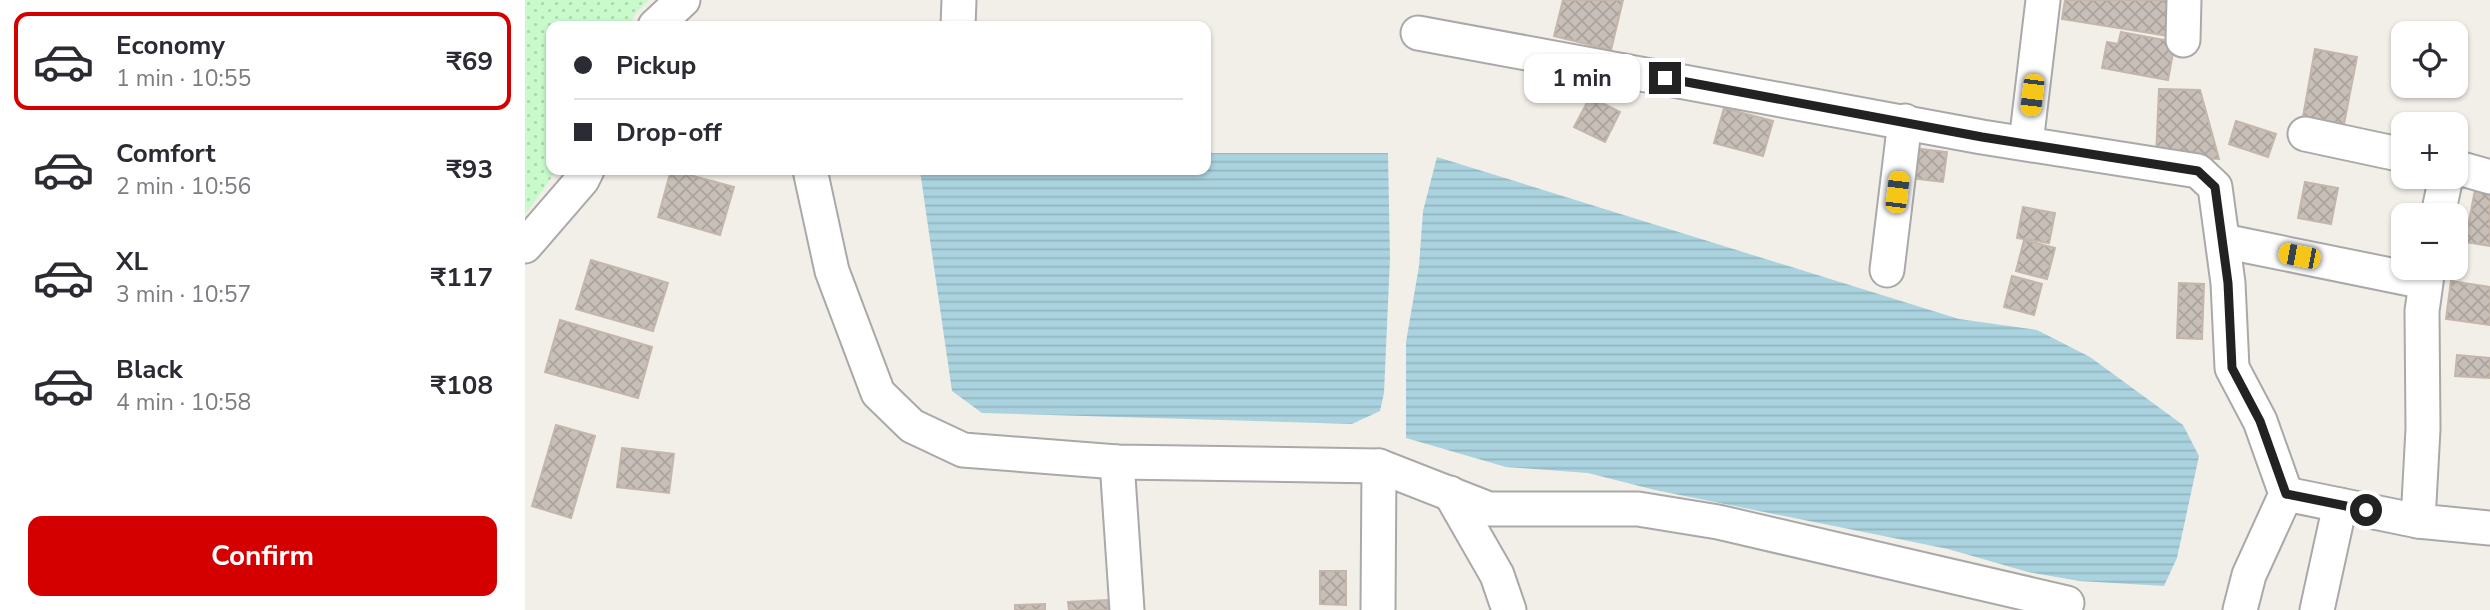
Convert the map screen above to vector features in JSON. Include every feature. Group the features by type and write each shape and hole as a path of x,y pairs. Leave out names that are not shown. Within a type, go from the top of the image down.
{"street":[{"path":"660,21 683,0"},
{"path":"958,21 959,0"},
{"path":"2026,143 2043,0"},
{"path":"2183,40 2184,0"},
{"path":"1418,33 2026,143 2198,171 2215,187 2223,241 2232,368 2260,421 2286,494 2249,575 2240,610"},
{"path":"1887,270 1905,121"},
{"path":"2305,134 2391,152"},
{"path":"2468,171 2490,177"},
{"path":"525,246 584,175"},
{"path":"811,175 832,271 878,393 912,426 963,450 1117,462 1379,466 1489,509 1638,509 1718,522 2067,603"},
{"path":"2223,241 2391,269"},
{"path":"2418,521 2423,429 2421,311 2425,280"},
{"path":"1117,462 1127,610"},
{"path":"1378,610 1379,466"},
{"path":"1450,493 1497,575 1509,610"},
{"path":"2286,494 2418,521 2490,528"},
{"path":"2317,610 2340,505"}],"green space":[{"path":"525,0 649,0 632,21 546,21 546,175 553,175 525,215"}],"water":[{"path":"1211,153 1388,153 1390,259 1384,393 1380,411 1352,424 982,413 952,391 921,175 1211,175"},
{"path":"1437,157 1959,319 2037,330 2090,357 2183,425 2199,456 2177,558 2164,586 2079,581 2028,572 1948,549 1655,490 1588,473 1506,467 1406,438 1406,342 1419,266 1423,211"}],"building":[{"path":"1563,0 1623,0 1611,50 1554,36"},
{"path":"2065,0 2175,0 2169,36 2062,19"},
{"path":"2121,32 2175,42 2168,80 2102,68 2107,42 2118,44"},
{"path":"2315,49 2357,57 2344,124 2303,117"},
{"path":"2159,89 2200,90 2219,159 2156,156"},
{"path":"1590,97 1620,112 1605,142 1574,127"},
{"path":"1724,108 1773,121 1763,156 1714,143"},
{"path":"2236,121 2276,134 2268,157 2229,144"},
{"path":"1913,148 1947,152 1943,182 1909,178"},
{"path":"670,175 690,175 734,187 720,235 658,217"},
{"path":"2305,182 2338,188 2331,224 2298,218"},
{"path":"2475,190 2490,193 2490,246 2468,242 2468,226"},
{"path":"2023,207 2055,213 2049,243 2017,238"},
{"path":"2024,240 2055,248 2047,279 2016,271"},
{"path":"591,260 668,283 653,331 576,309"},
{"path":"2012,276 2042,284 2034,315 2004,307"},
{"path":"2451,281 2490,287 2490,325 2446,319"},
{"path":"2179,283 2204,284 2202,339 2177,338"},
{"path":"560,320 652,347 638,398 545,372"},
{"path":"2457,355 2490,358 2490,378 2455,376"},
{"path":"556,425 595,436 571,518 532,506"},
{"path":"622,448 674,454 669,493 617,487"},
{"path":"1320,571 1346,571 1346,605 1320,604"},
{"path":"1108,600 1108,610 1069,610 1068,602"},
{"path":"1045,604 1045,610 1015,610 1015,605"}],"route":[{"path":"1665,78 1982,137 2198,171 2215,187 2228,283 2232,368 2260,421 2286,494 2366,510"}]}
